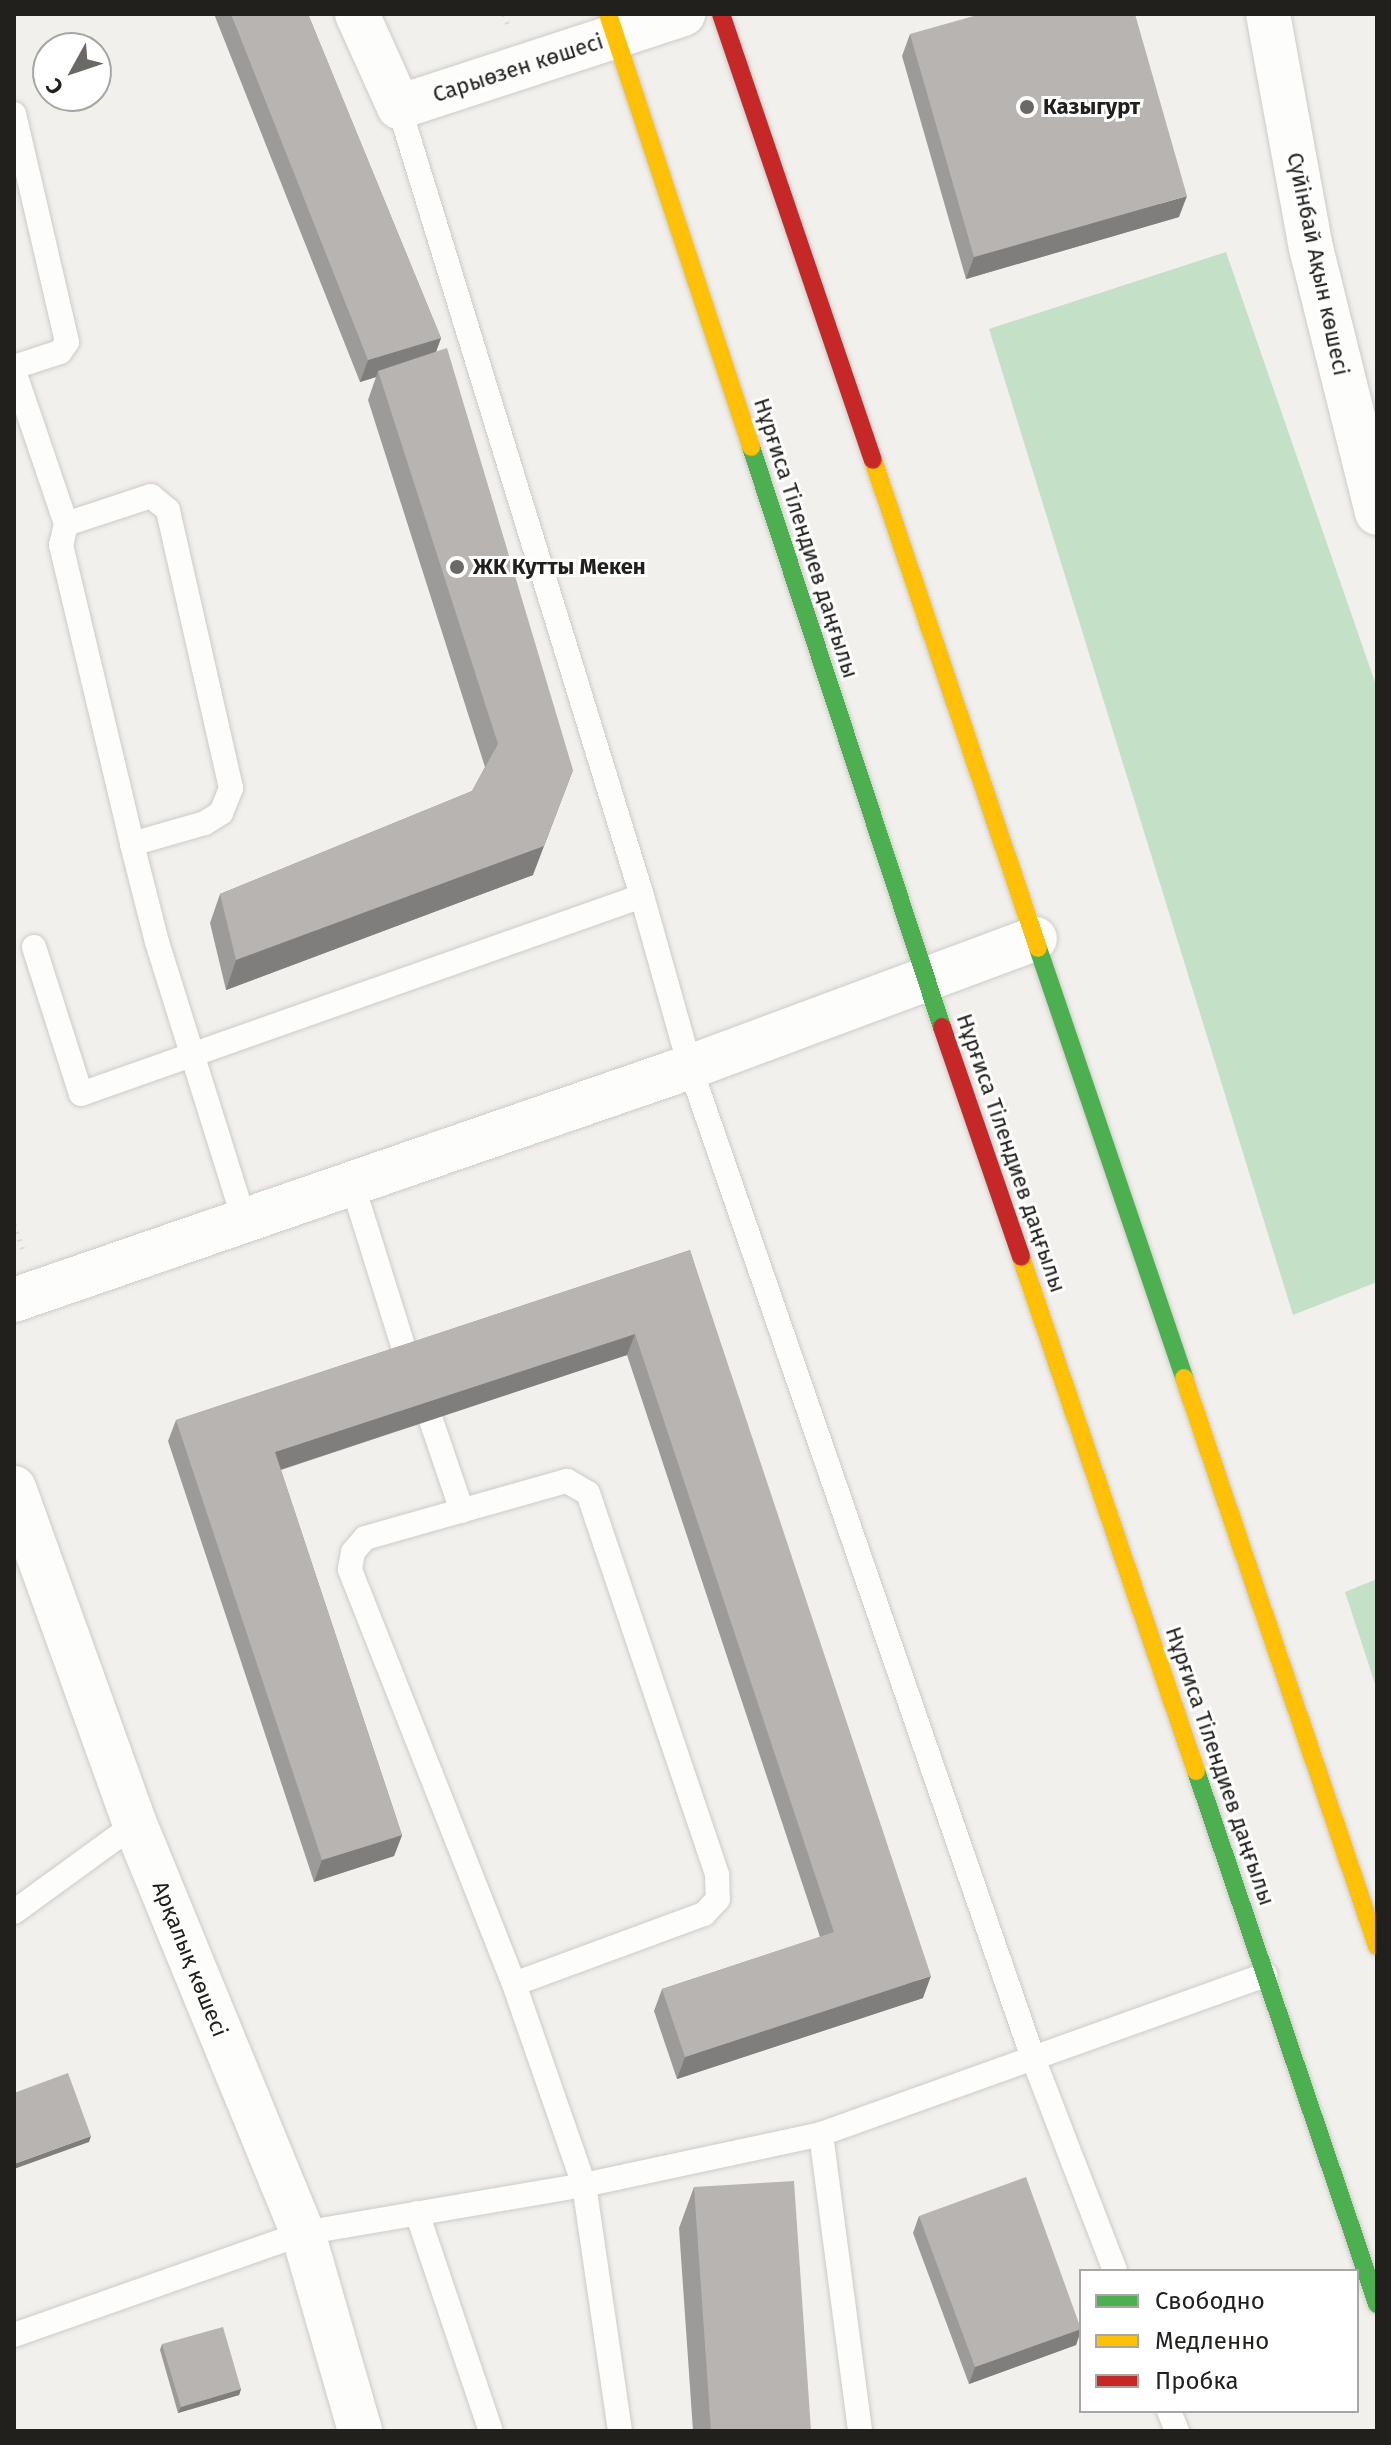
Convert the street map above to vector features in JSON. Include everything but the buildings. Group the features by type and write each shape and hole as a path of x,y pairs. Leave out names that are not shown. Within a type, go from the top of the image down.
{"main road":[{"path":"721,14 1377,1946"},
{"name":"Нұрғиса Тілендиев даңғылы","path":"612,25 926,979 1377,2304"}],"street":[{"path":"357,14 399,107"},
{"name":"Сарыөзен көшесі","path":"399,107 612,25 683,14"},
{"name":"Сүйінбай Ақын көшесі","path":"1268,14 1311,248 1377,513"},
{"path":"14,1300 690,1067 1035,939"},
{"name":"Арқалық көшесі","path":"14,1488 135,1824 303,2233 360,2431"}],"lane":[{"path":"399,107 642,896 690,1067 1033,2058 1114,2269"},
{"path":"14,114 67,342 60,352 14,369 66,524 61,545 132,844 190,1055 244,1220"},
{"path":"66,524 151,496 168,510 231,788 221,813 205,823 132,844"},
{"path":"34,947 81,1094 642,896"},
{"path":"352,1183 408,1362"},
{"path":"431,1420 462,1511"},
{"path":"514,1984 704,1914 718,1899 717,1875 588,1493 567,1481 365,1538 353,1552 350,1569 514,1984 584,2185 620,2431"},
{"path":"14,1912 135,1824"},
{"path":"14,2335 303,2233 584,2185 821,2134 1265,1975"},
{"path":"821,2134 860,2431"},
{"path":"417,2213 491,2431"}],"green space":[{"path":"1226,252 1377,688 1377,1282 1293,1315 989,329"},
{"path":"1377,1579 1377,1690 1345,1592"}],"traffic: fast":[{"path":"751,447 942,1027"},
{"path":"1038,948 1184,1378"},
{"path":"1196,1771 1377,2304"}],"traffic: slow":[{"path":"608,14 751,447"},
{"path":"873,460 1038,948"},
{"path":"1021,1257 1196,1771"},
{"path":"1184,1378 1377,1946"}],"traffic: jam":[{"path":"721,14 873,460"},
{"path":"942,1027 1021,1257"}],"place":[{"name":"Казыгурт","path":"1027,107"},
{"name":"ЖК Кутты Мекен","path":"457,567"}]}
